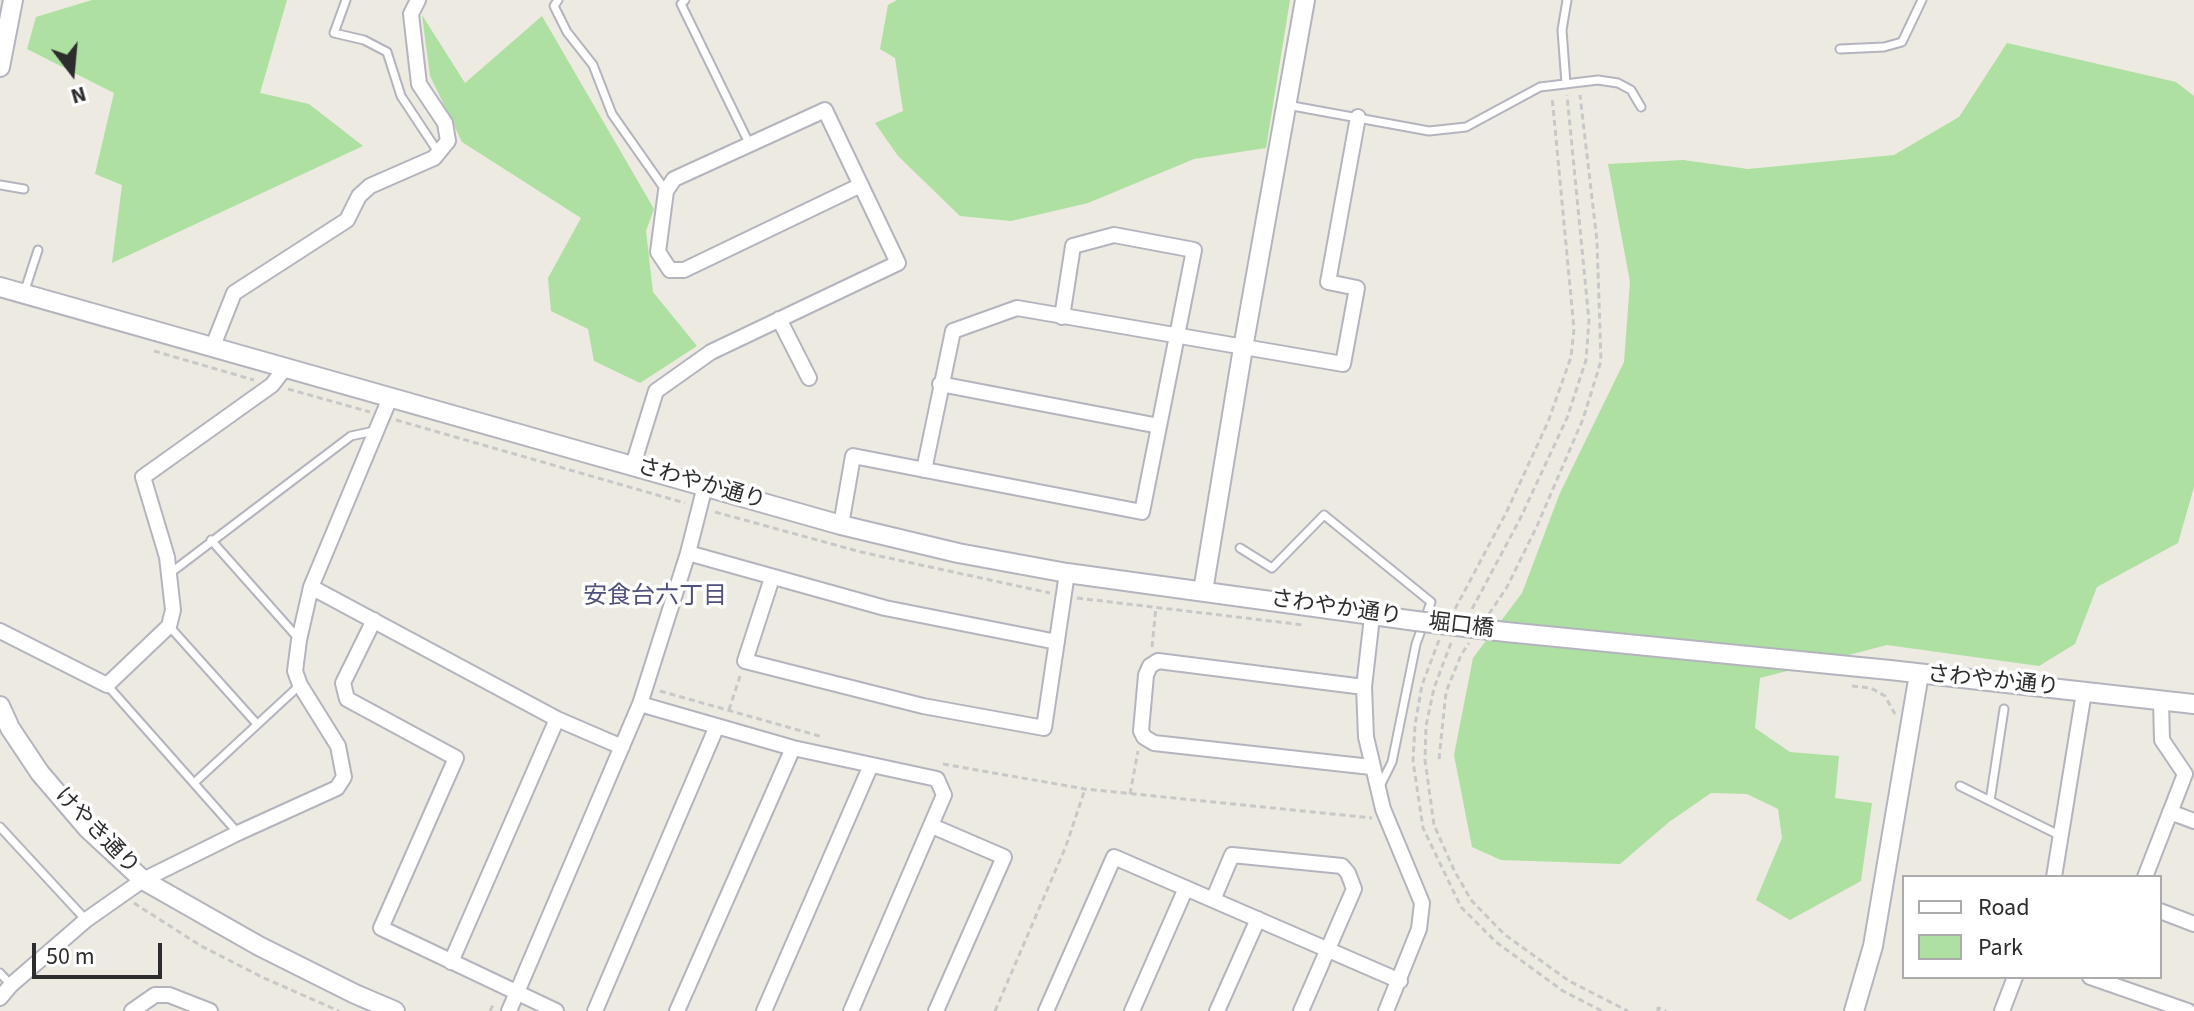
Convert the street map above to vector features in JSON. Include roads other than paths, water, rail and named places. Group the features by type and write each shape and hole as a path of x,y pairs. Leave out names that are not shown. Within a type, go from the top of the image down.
{"street":[{"path":"0,67 13,0"},
{"path":"213,346 234,293 347,220 359,196 370,186 434,158 448,141 445,123 419,84 411,14 418,0"},
{"path":"1203,591 1305,0"},
{"path":"633,465 656,391 711,352 898,263 861,185 825,110 674,179 666,191 658,252 670,270 684,270 861,185"},
{"path":"924,470 953,331 1017,308 1343,364 1357,288 1328,282 1358,117"},
{"path":"841,525 853,456 1142,512 1194,250 1114,235 1073,246 1062,317"},
{"name":"さわやか通り","path":"0,287 841,525 958,553 1067,573 1416,621"},
{"path":"779,319 809,378"},
{"path":"0,631 107,685 169,626 173,610 169,574 143,477 272,385 285,368"},
{"path":"940,384 1159,426"},
{"path":"0,998 86,920 143,880 337,788 344,777 338,746 300,685 295,671 299,640 311,587 390,398"},
{"path":"509,1011 640,704 688,553 705,486"},
{"path":"688,553 885,608 1057,642"},
{"path":"772,578 745,661 923,706 1044,728 1067,573"},
{"path":"311,587 557,719 622,747"},
{"path":"1372,617 1364,687 1371,767 1422,903 1419,929 1386,1011"},
{"path":"374,620 343,683 347,699 456,758 381,928 556,1011"},
{"name":"堀口橋","path":"1416,621 1506,632"},
{"name":"さわやか通り","path":"1506,632 2194,704"},
{"path":"1364,687 1158,661 1150,666 1146,675 1141,731 1154,743 1371,767"},
{"path":"1854,1011 1873,946 1919,674"},
{"path":"2054,875 2084,692"},
{"path":"2146,875 2185,774 2162,740 2161,701"},
{"path":"640,704 793,748 937,779 944,795 851,1011"},
{"name":"けやき通り","path":"1,710 40,773 88,829 143,880 259,946 395,1011"},
{"path":"451,962 557,719"},
{"path":"595,1011 717,726"},
{"path":"677,1011 793,748"},
{"path":"764,1011 871,765"},
{"path":"2170,812 2194,821"},
{"path":"932,826 1004,857 936,1011"},
{"path":"1213,900 1232,855 1342,866 1348,873 1354,889 1301,1011"},
{"path":"1046,1011 1114,857 1400,981"},
{"path":"1132,1011 1186,888"},
{"path":"2162,912 2194,924"},
{"path":"1217,1011 1258,919"},
{"path":"2002,1011 2014,979"},
{"path":"2096,979 2188,1011"},
{"path":"132,1011 155,995 169,995 210,1011"}],"lane":[{"path":"346,0 334,33 364,40 387,52 401,96 438,153"},
{"path":"558,0 554,6 567,32 593,65 612,114 666,191"},
{"path":"685,0 681,4 750,144"},
{"path":"1566,84 1562,30 1567,0"},
{"path":"1840,49 1884,47 1902,42 1922,0"},
{"path":"1286,104 1429,131 1466,127 1540,87 1598,80 1618,83 1631,90 1641,107"},
{"path":"0,185 24,189"},
{"path":"24,294 38,250"},
{"path":"169,574 351,436 376,430"},
{"path":"1240,548 1272,568 1324,515 1431,602 1416,644 1392,762 1378,790"},
{"path":"211,540 299,640"},
{"path":"169,626 257,724"},
{"path":"107,685 238,833"},
{"path":"194,783 300,685"},
{"path":"1990,801 2004,709"},
{"path":"1960,786 2061,836"},
{"path":"0,827 86,920"},
{"path":"0,973 11,985"}],"district":[{"name":"安食台六丁目","path":"655,598"}]}
